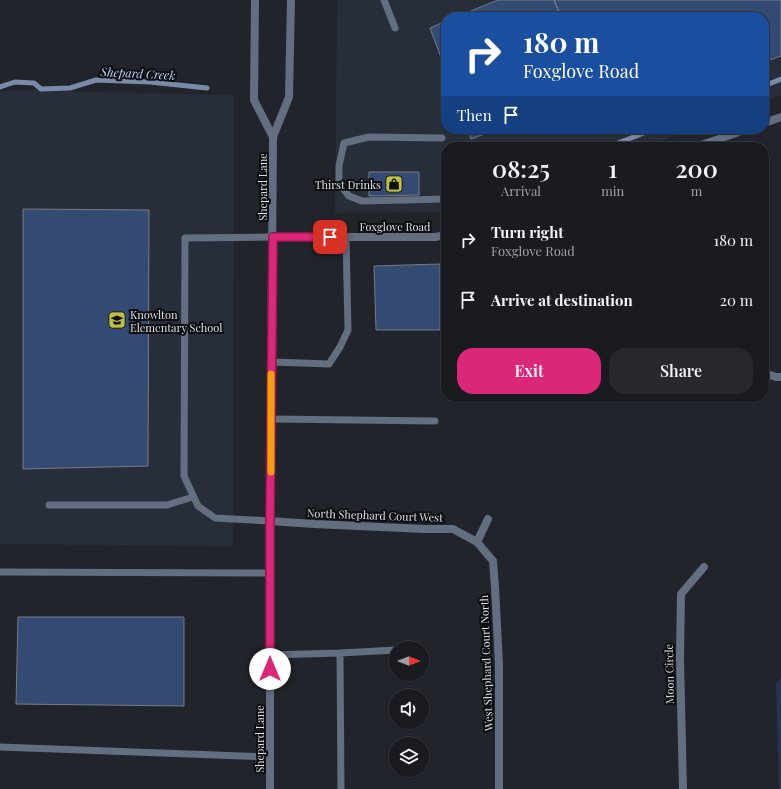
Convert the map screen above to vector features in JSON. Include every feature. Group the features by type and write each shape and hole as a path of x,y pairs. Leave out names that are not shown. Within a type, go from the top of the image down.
{"street":[{"name":"Shepard Lane","path":"255,0 254,100 274,137"},
{"name":"Shepard Lane","path":"270,789 270,521 274,137 289,97 291,0"},
{"path":"769,121 781,117"},
{"path":"710,142 733,134"},
{"name":"Foxglove Road","path":"273,237 441,235"},
{"path":"769,375 781,377"},
{"path":"477,542 488,519"},
{"name":"North Shephard Court West","path":"270,521 425,529 453,529 477,542"},
{"name":"West Shephard Court North","path":"477,542 493,561 499,665 499,789"},
{"name":"Moon Circle","path":"683,789 680,659 681,594 704,567"}],"lane":[{"path":"384,0 395,28"},
{"path":"441,199 362,201 349,196 339,183 339,166 344,143 369,137 442,138"},
{"path":"270,521 215,518 198,506 184,476 185,238 273,237"},
{"path":"272,362 329,364 340,347 348,330 346,237"},
{"path":"272,419 435,421"},
{"path":"49,505 167,505 193,497"},
{"path":"0,572 270,573"},
{"path":"270,655 389,650"},
{"path":"340,653 341,789"},
{"path":"0,747 270,756"}],"shaded area":[{"path":"337,0 781,0 781,95 769,100 769,12 441,12 441,134 680,134 659,142 441,142 441,212 335,213"},
{"name":"Knowlton Elementary School","path":"11,90 234,95 233,546 0,544 0,92"},
{"path":"781,678 781,789 779,789 776,682"}],"building":[{"path":"498,0 554,0 559,12 468,12"},
{"path":"554,0 781,0 781,56 769,60 769,12 559,12"},
{"path":"441,23 441,58 430,28"},
{"path":"470,134 484,134 471,139"},
{"name":"Thirst Drinks","path":"369,172 419,172 419,195 369,196"},
{"path":"23,209 149,210 148,466 23,469"},
{"path":"440,264 440,330 376,330 374,266"},
{"path":"18,617 184,617 184,706 16,704"}],"waterway":[{"name":"Shepard Creek","path":"769,84 781,79"},
{"name":"Shepard Creek","path":"0,87 15,82 34,83 41,89 70,88 96,80 150,82 207,88"},
{"name":"Shepard Creek","path":"621,142 641,134"}],"slow traffic":[{"path":"271,374 271,472"}],"place":[{"name":"Thirst Drinks","path":"394,184"},
{"name":"Knowlton Elementary School","path":"117,320"}],"route":[{"path":"270,669 273,237 330,237"}]}
